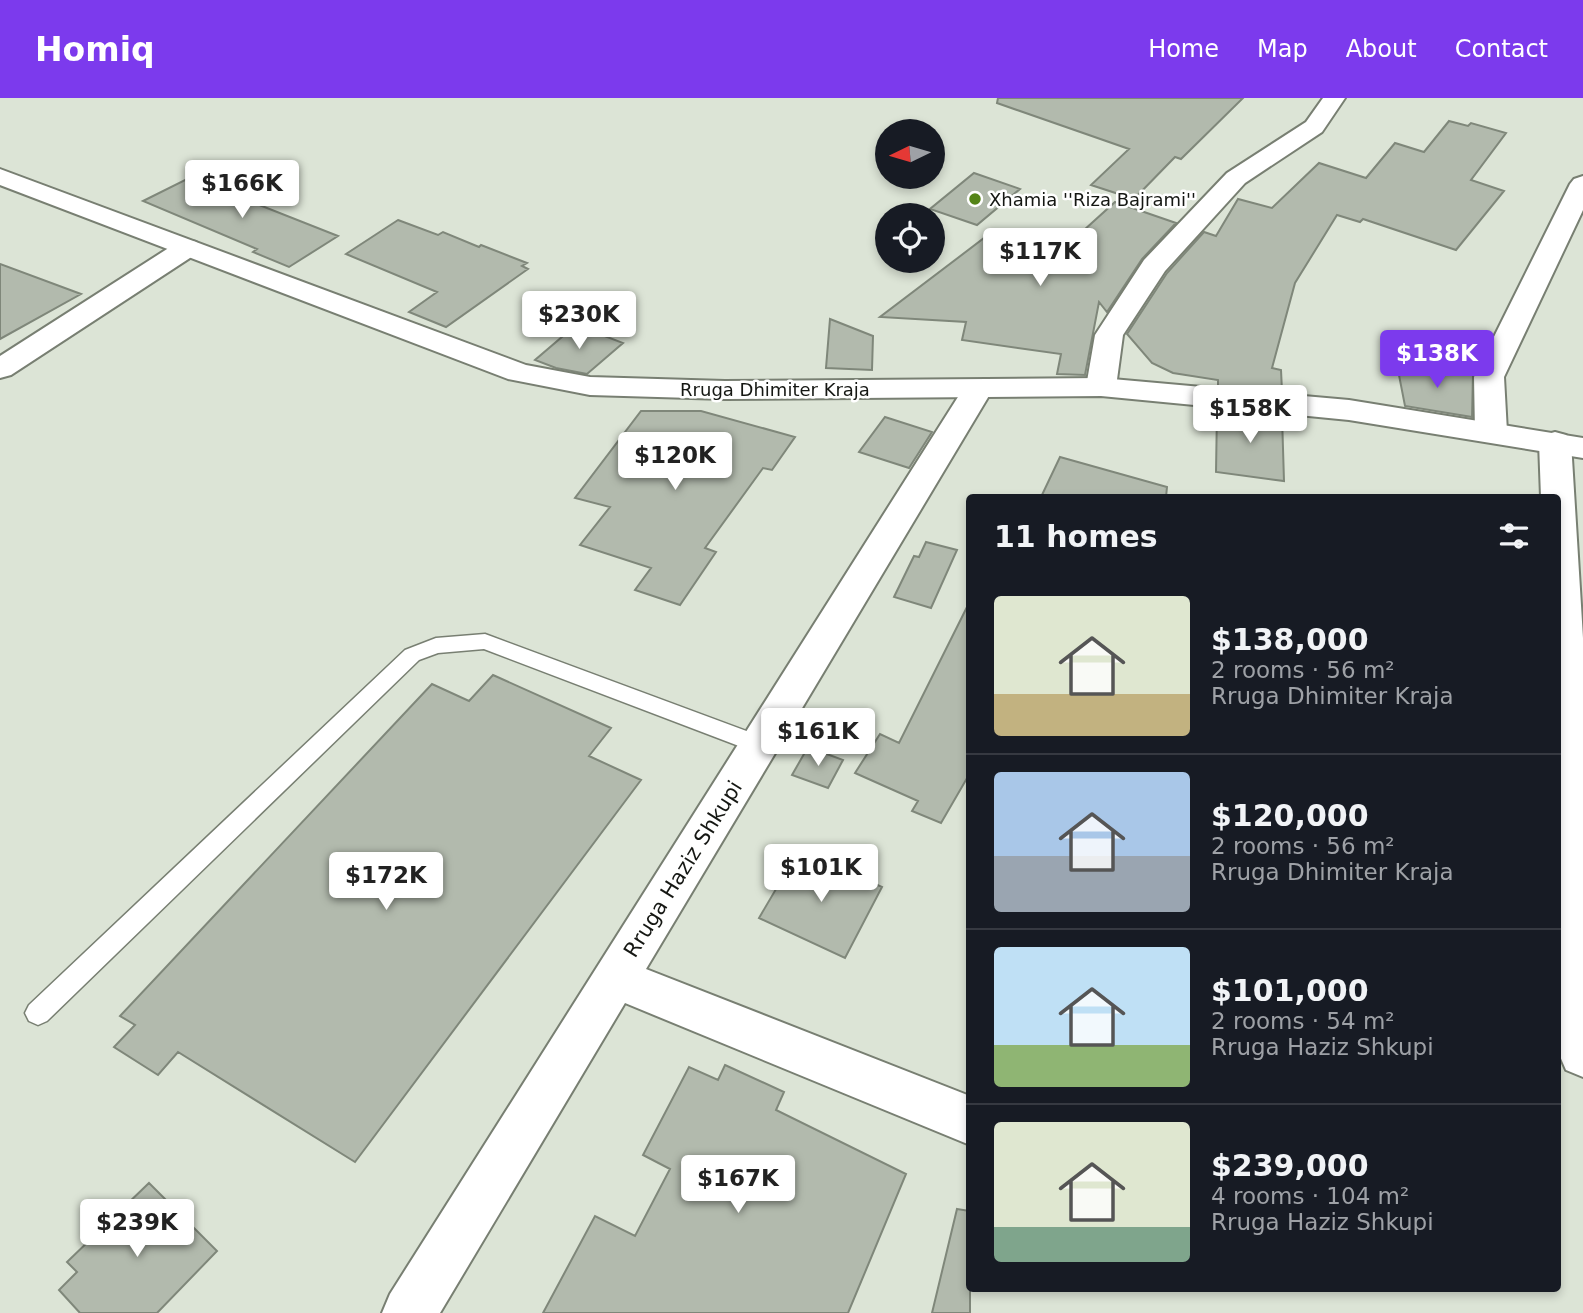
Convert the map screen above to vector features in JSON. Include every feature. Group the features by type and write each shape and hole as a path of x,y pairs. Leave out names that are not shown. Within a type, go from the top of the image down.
{"street":[{"path":"1101,387 1109,335 1154,267 1236,177 1314,127 1334,98"},
{"name":"Rruga Dhimiter Kraja","path":"0,176 519,373 590,386 725,390 1101,387 1349,410 1569,445"},
{"path":"1491,432 1489,377 1583,184"},
{"path":"0,369 187,248"},
{"name":"Rruga Haziz Shkupi","path":"409,1313 978,389"},
{"path":"1569,445 1569,945 1583,1054"},
{"path":"616,978 966,1119"}],"lane":[{"path":"37,1013 412,655 436,646 485,641 760,745"}],"building":[{"path":"998,98 1243,98 1181,159 1175,157 1134,199 1091,185 1129,149 997,103"},
{"path":"1449,121 1468,126 1471,123 1506,133 1471,180 1504,191 1456,250 1363,219 1360,222 1337,215 1295,283 1272,368 1281,370 1282,391 1218,386 1218,380 1173,373 1152,363 1127,334 1167,273 1204,232 1216,236 1238,199 1272,208 1319,163 1366,178 1395,143 1424,152"},
{"name":"Xhamia ''Riza Bajrami''","path":"974,173 1020,189 977,225 945,214 945,203 937,203"},
{"path":"195,175 233,191 229,193 338,236 289,267 253,252 257,249 143,201"},
{"path":"1115,202 1176,223 1142,259 1107,312 1099,302 1085,375 1057,374 1061,354 962,340 966,322 880,317 938,273 945,273 945,268 988,235 1051,260"},
{"path":"398,220 438,235 443,232 479,247 481,245 527,263 522,266 528,269 446,327 409,312 437,292 346,254"},
{"path":"0,264 81,294 0,339"},
{"path":"830,319 873,336 872,370 826,368"},
{"path":"576,325 623,343 587,374 556,368 535,360"},
{"path":"1397,365 1473,373 1472,417 1405,406"},
{"path":"1217,410 1282,416 1284,481 1216,472"},
{"path":"641,411 701,411 795,437 772,470 763,468 705,548 716,552 680,605 635,590 651,568 580,545 610,507 575,498"},
{"path":"885,417 932,432 909,468 859,452"},
{"path":"1060,457 1167,487 1166,494 1042,494"},
{"path":"926,542 957,550 931,608 894,597 914,556 919,557"},
{"path":"966,609 966,780 941,823 912,811 918,801 855,773 880,734 899,743"},
{"path":"493,675 611,728 589,756 641,780 355,1162 178,1052 158,1075 114,1047 135,1025 120,1016 432,684 469,701"},
{"path":"808,747 843,760 828,788 792,775"},
{"path":"799,850 882,887 845,958 759,918"},
{"path":"725,1065 784,1092 776,1110 906,1174 848,1313 543,1313 595,1216 635,1236 670,1169 643,1155 689,1067 718,1080"},
{"path":"149,1183 217,1251 157,1313 80,1313 59,1290 77,1272 67,1262"},
{"path":"957,1209 966,1210 966,1292 970,1292 970,1313 932,1313"}],"place":[{"name":"Xhamia ''Riza Bajrami''","path":"975,199"}]}
